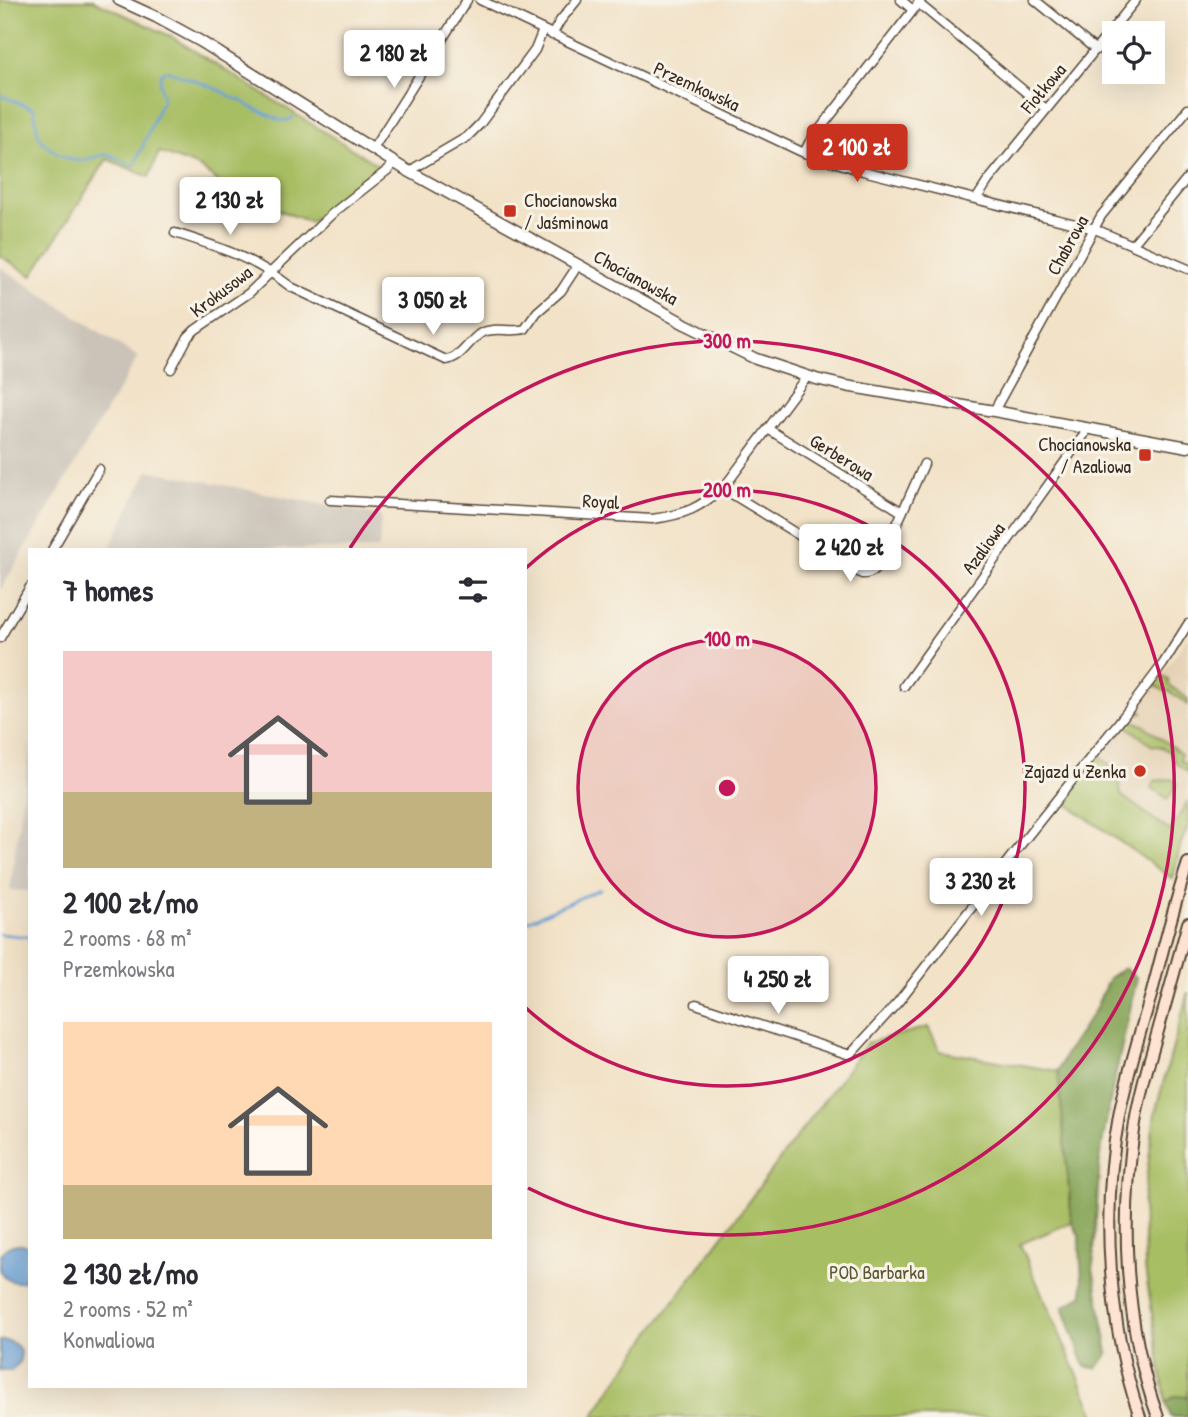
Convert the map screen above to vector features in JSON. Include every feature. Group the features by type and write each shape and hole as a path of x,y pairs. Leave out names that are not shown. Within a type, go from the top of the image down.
{"main road":[{"path":"1140,1417 1123,1353 1116,1313 1111,1272 1111,1187 1122,1104 1188,863"},
{"path":"1158,1417 1138,1345 1132,1308 1126,1238 1127,1185 1135,1121 1146,1072 1188,923"}],"street":[{"name":"Chocianowska","path":"119,0 200,41 412,173 756,359 807,376 871,390 1188,447"},
{"path":"373,149 467,0"},
{"name":"Przemkowska","path":"480,0 804,153 1095,229 1188,269"},
{"path":"552,35 577,0"},
{"path":"901,0 917,4 1046,109"},
{"path":"1035,0 1096,50"},
{"name":"Fiołkowa","path":"977,198 1136,0"},
{"path":"804,153 917,4"},
{"path":"412,173 416,167 467,137 480,124 535,50 542,30"},
{"name":"Chabrowa","path":"994,411 1101,216 1188,109"},
{"name":"Krokusowa","path":"171,369 188,337 195,330 249,293 332,213 389,169 393,162"},
{"path":"1133,244 1188,177"},
{"path":"175,233 253,261 291,287 446,359 457,356 483,332 525,329 537,312 562,291 579,265"},
{"name":"Royal","path":"330,500 652,520 680,515 708,501 725,486 807,376"},
{"name":"Azaliowa","path":"904,685 1084,435 1085,427"},
{"name":"Gerberowa","path":"768,429 902,512"},
{"path":"725,486 732,494 862,574 869,574 876,571 923,464"},
{"path":"53,548 99,469"},
{"path":"0,638 28,590"},
{"path":"696,1004 850,1055 898,1002 1123,717 1163,664 1188,624"}],"shaded area":[{"path":"0,267 138,357 0,591"},
{"path":"148,470 381,516 379,548 109,548"},
{"path":"1188,635 1188,827 1181,843 1173,879 1064,802 1128,714 1176,655"},
{"path":"28,757 28,891 10,890"}],"green space":[{"path":"0,0 93,0 170,36 381,167 310,222 232,192 199,167 159,152 149,177 107,159 32,276 0,256"},
{"path":"1161,675 1168,679 1169,685 1188,699 1188,705 1154,684 1136,706 1143,712 1138,714 1133,709"},
{"path":"1134,721 1145,726 1181,754 1180,760 1186,764 1188,761 1188,772 1176,763 1170,752 1151,745 1124,724"},
{"path":"1099,756 1119,772 1121,795 1170,831 1188,801 1188,827 1181,843 1173,879 1064,802"},
{"path":"1172,779 1177,784 1168,799 1152,788 1154,781"},
{"path":"1124,968 1137,978 1100,1155 1093,1268 1108,1353 1097,1368 1085,1367 1063,1307 1083,1295 1079,1235 1072,1222 1058,1071 1066,1053 1095,1010 1109,978"},
{"path":"1188,992 1188,1401 1166,1403 1145,1268 1143,1204 1155,1113"},
{"name":"POD Barbarka","path":"928,1027 940,1051 1058,1071 1072,1222 1020,1244 1096,1417 593,1417 656,1325 867,1043"},
{"path":"1174,1396 1188,1397 1188,1417 1171,1417 1166,1403"}],"water":[{"path":"17,1244 28,1247 28,1279 21,1282 9,1280 0,1271 2,1253 7,1247"},
{"path":"0,1341 13,1343 20,1351 19,1361 11,1371 0,1371"}],"waterway":[{"path":"0,95 34,109 38,134 42,141 59,155 80,161 108,154 134,166 163,98 160,85 164,71 224,92 282,121 293,117"},
{"path":"527,921 600,889"},
{"path":"0,934 28,937"}],"place":[{"name":"Chocianowska / Jaśminowa","path":"510,211"},
{"name":"Chocianowska / Azaliowa","path":"1145,455"},
{"name":"Zajazd u Zenka","path":"1140,771"}]}
